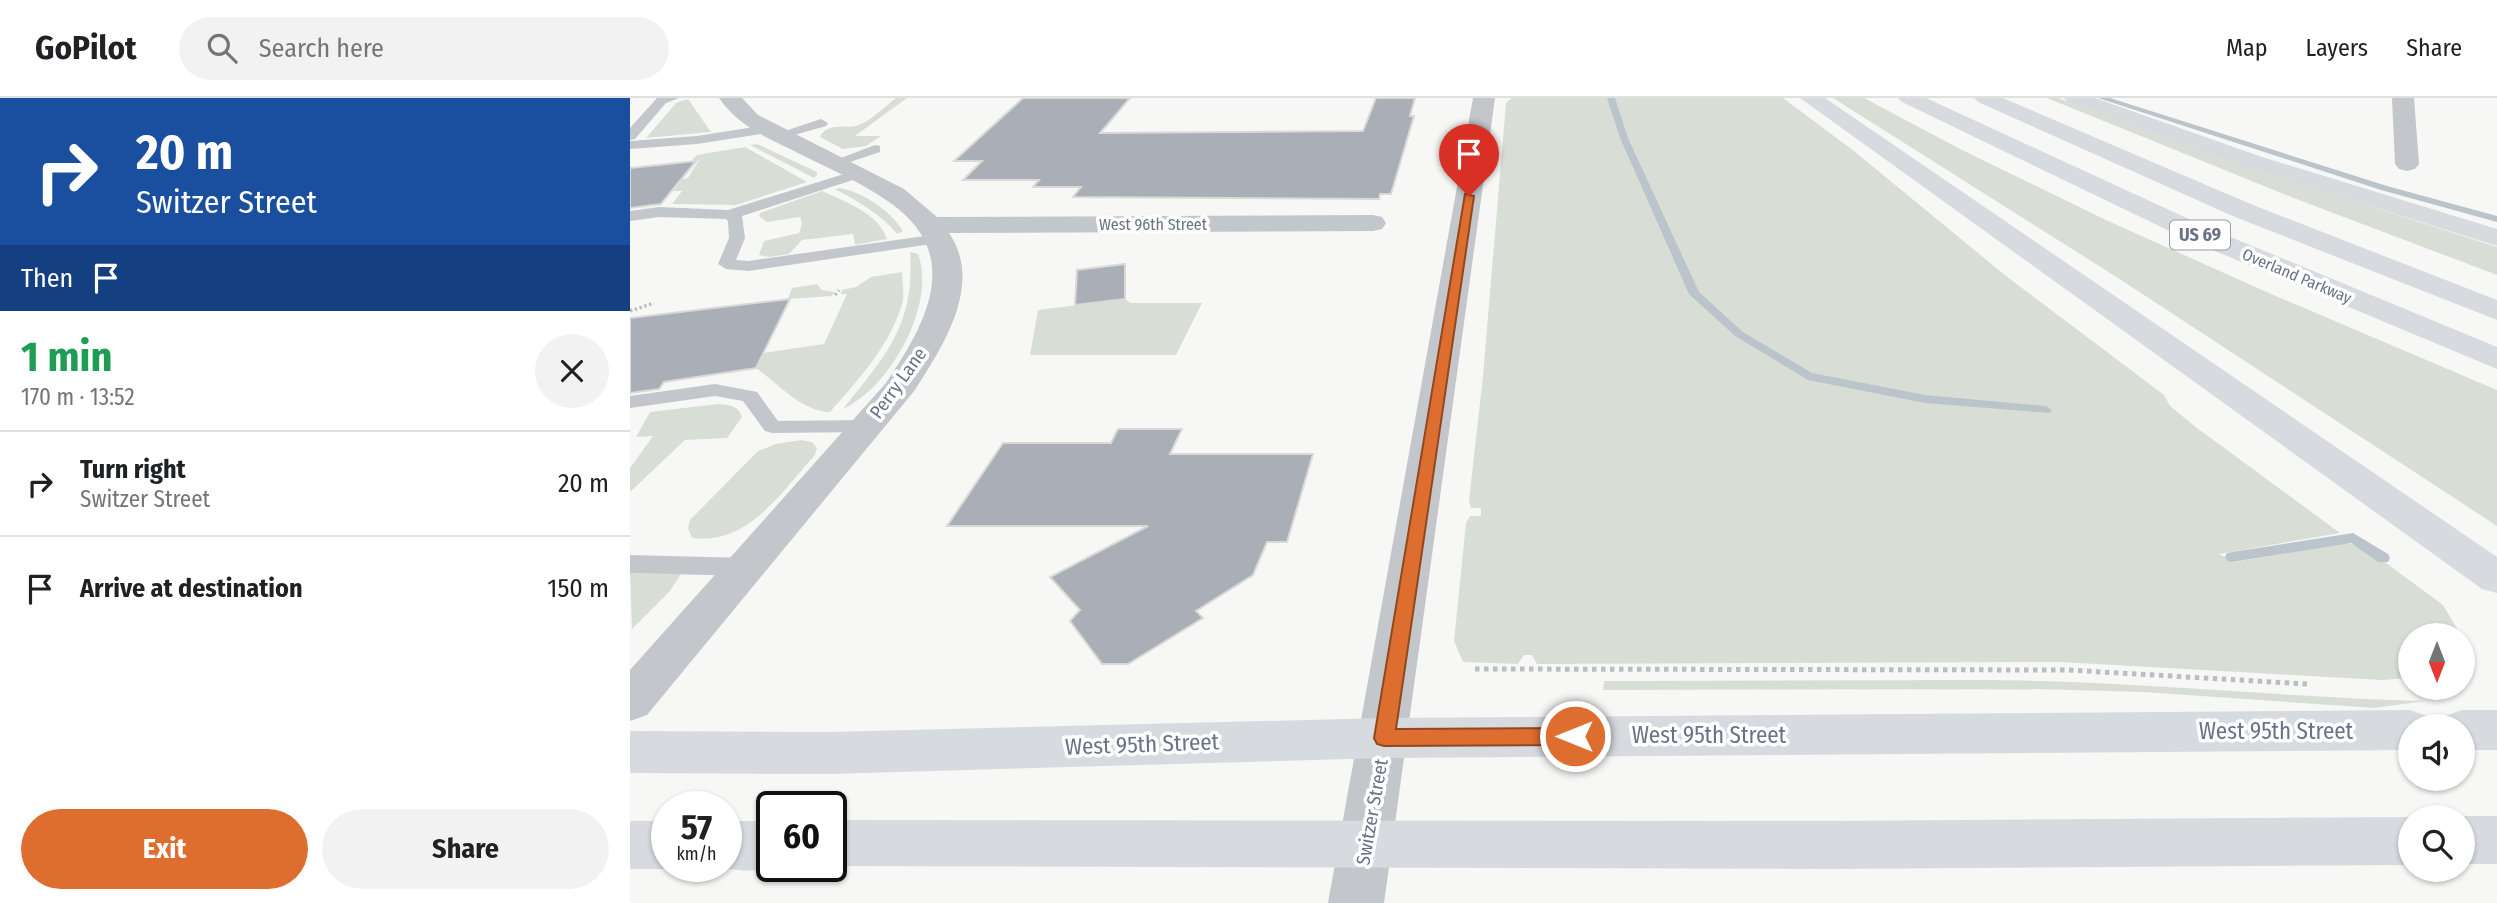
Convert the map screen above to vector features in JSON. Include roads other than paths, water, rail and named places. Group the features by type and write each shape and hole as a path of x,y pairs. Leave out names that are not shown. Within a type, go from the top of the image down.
{"main road":[{"path":"1811,98 2497,578"},
{"name":"Overland Parkway","path":"1909,98 2194,232 2497,359"},
{"name":"US 69","path":"1985,98 2232,206 2497,311"},
{"path":"2075,98 2254,162 2497,238"},
{"name":"West 95th Street","path":"630,752 829,753 1384,738 2398,730"},
{"path":"2475,730 2497,730"},
{"path":"2475,840 2497,840"},
{"path":"847,844 1843,845 2398,841"},
{"path":"630,845 651,845"}],"street":[{"path":"730,98 750,120 774,132 856,162 914,207 936,232"},
{"name":"Switzer Street","path":"1356,903 1484,98"},
{"path":"2403,98 2407,164"},
{"name":"West 96th Street","path":"936,232 1373,223"},
{"name":"Perry Lane","path":"630,702 898,390 918,360 945,308 948,286 944,248 936,232"}],"lane":[{"path":"630,136 662,100 673,98"},
{"path":"630,145 697,141 774,132 821,123"},
{"path":"630,216 659,212 729,215 856,162"},
{"path":"729,215 736,219 737,238 726,264 748,266 936,232"},
{"path":"630,402 715,390 750,396 772,427 867,426"},
{"path":"630,564 746,567"}],"waterway":[{"path":"1611,98 1624,138 1694,294 1739,334 1808,376 1925,399 2046,410"},
{"path":"2102,98 2384,188 2497,219"},
{"path":"2232,557 2353,538 2383,558"}]}
